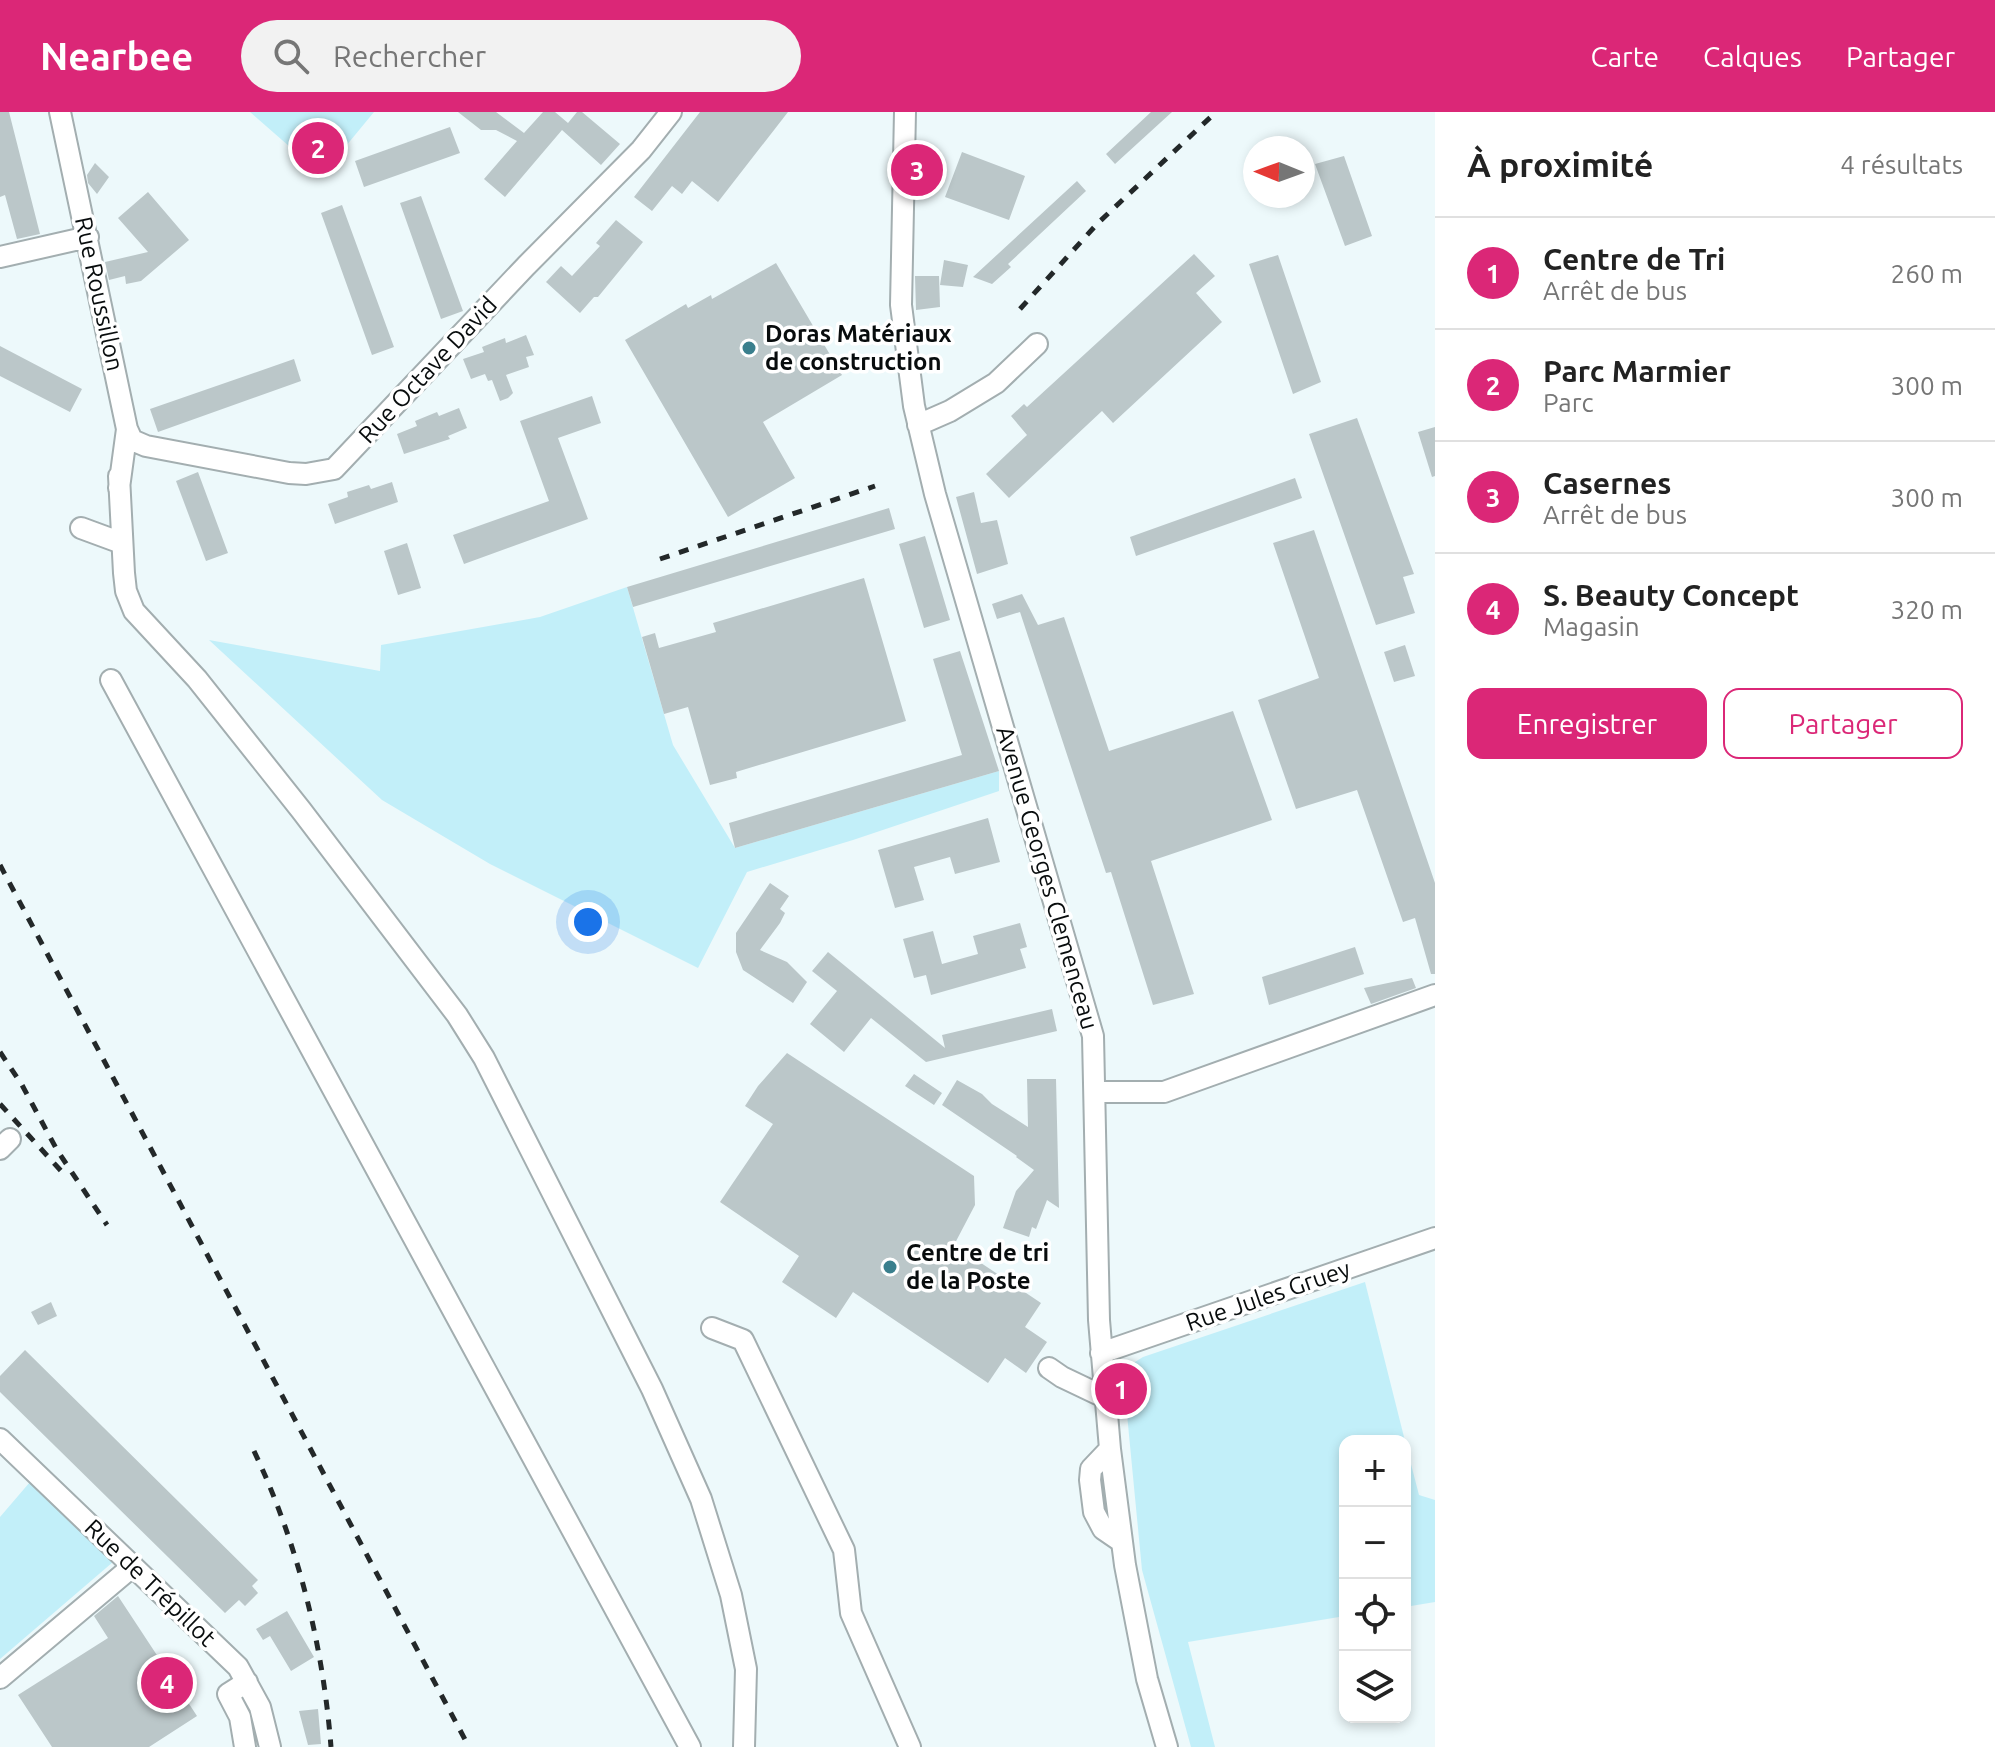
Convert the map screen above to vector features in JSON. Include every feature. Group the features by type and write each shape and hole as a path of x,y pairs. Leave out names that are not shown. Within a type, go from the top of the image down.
{"street":[{"name":"Rue Roussillon","path":"60,112 127,429 119,476"},
{"name":"Rue Octave David","path":"127,429 132,440 146,446 289,473 306,474 334,469 646,144 671,112"},
{"name":"Avenue Georges Clemenceau","path":"905,112 901,305 905,352 918,425 935,494 1093,1036 1101,1353 1110,1449 1122,1542 1147,1679 1167,1747"},
{"path":"0,257 88,237"},
{"path":"918,425 950,411 996,383 1037,344"},
{"path":"119,476 119,542 126,591 134,611 197,679 457,1015 484,1058 652,1389 701,1499 731,1595 746,1669 744,1747"},
{"path":"119,476 124,573"},
{"path":"81,528 119,542"},
{"path":"111,680 690,1747"},
{"path":"1095,1092 1164,1092 1435,995"},
{"name":"Rue Jules Gruey","path":"1101,1353 1435,1238"},
{"path":"712,1328 743,1340 844,1550 851,1613 910,1747"},
{"path":"1049,1368 1106,1398"},
{"name":"Rue de Trépillot","path":"0,1439 238,1667 260,1707 270,1747"},
{"path":"0,1678 133,1566"},
{"path":"245,1747 240,1717 228,1694 247,1682"}],"shaded area":[{"path":"250,112 374,112 322,175"},
{"path":"627,587 673,745 735,848 999,771 999,791 747,872 698,968 490,864 382,800 209,640 380,671 381,645 540,617"},
{"path":"1365,1282 1403,1435 1339,1435 1339,1617 1188,1642 1215,1747 1191,1747 1142,1570 1124,1383 1135,1362"},
{"path":"1411,1464 1419,1495 1435,1500 1435,1602 1411,1606"},
{"path":"30,1482 113,1562 0,1659 0,1517"}],"building":[{"path":"0,112 9,112 40,234 17,239 5,195 0,197"},
{"path":"458,112 496,112 524,133 543,112 555,112 568,123 577,112 582,112 620,144 601,165 562,130 505,197 484,179 517,141 496,130 481,130"},
{"path":"700,112 788,112 718,202 692,181 682,194 672,186 652,211 634,197"},
{"path":"1151,112 1172,112 1115,164 1106,154"},
{"path":"450,127 460,153 364,187 355,161"},
{"path":"962,152 1025,176 1009,220 945,197"},
{"path":"1344,156 1372,236 1345,246 1315,164"},
{"path":"95,163 109,177 97,194 88,183 87,175"},
{"path":"1077,181 1086,191 1008,264 1011,267 992,284 973,277"},
{"path":"148,192 189,240 141,281 126,284 125,276 109,280 105,262 148,252 118,218"},
{"path":"421,196 463,311 441,319 400,203"},
{"path":"342,205 394,347 372,355 321,213"},
{"path":"616,220 643,242 598,297 594,297 580,313 546,282 561,266 572,276 600,246 596,243"},
{"path":"1194,254 1215,276 1196,293 1222,322 1113,423 1102,411 1009,498 986,474 1027,435 1011,416 1024,404 1027,407"},
{"path":"1278,255 1321,382 1293,394 1249,264"},
{"path":"944,260 968,265 963,287 940,285"},
{"path":"776,263 842,375 763,422 795,478 728,517 625,340 686,304 688,308 711,295 712,299"},
{"path":"915,276 939,276 940,307 916,310"},
{"path":"526,335 534,355 526,357 529,367 506,375 513,393 500,401 492,380 488,381 485,374 471,379 463,359 484,352 482,347 505,338 506,343"},
{"path":"0,346 82,389 70,412 0,376"},
{"path":"294,359 301,381 158,432 150,409"},
{"path":"592,396 601,423 558,438 588,519 464,564 453,535 549,501 520,421"},
{"path":"459,408 467,428 448,436 450,439 404,454 397,434 417,426 415,421"},
{"path":"1357,418 1414,574 1403,577 1415,613 1376,625 1309,434"},
{"path":"1435,427 1435,476 1432,477 1418,432"},
{"path":"198,472 228,553 206,561 176,481"},
{"path":"1295,478 1302,498 1136,556 1130,537"},
{"path":"392,482 398,502 335,524 328,504 348,497 347,492"},
{"path":"974,492 981,523 997,520 1008,564 977,574 956,497"},
{"path":"889,508 895,529 633,607 627,587"},
{"path":"1314,530 1435,883 1435,974 1431,974 1415,918 1403,922 1357,790 1296,809 1258,700 1319,678 1273,543"},
{"path":"925,536 950,620 924,628 899,544"},
{"path":"407,543 421,588 398,595 384,551"},
{"path":"864,578 906,721 736,772 737,778 710,785 688,707 664,714 642,637 655,633 659,648 716,632 713,623"},
{"path":"1022,594 1038,625 1064,617 1109,751 1233,711 1272,820 1151,861 1194,994 1153,1005 1111,872 1106,873 1020,612 997,619 992,604"},
{"path":"1405,645 1415,676 1394,682 1384,652"},
{"path":"960,651 999,771 735,848 729,823 962,755 933,659"},
{"path":"988,818 1000,862 955,874 950,857 914,867 924,900 895,908 878,850"},
{"path":"770,883 789,896 780,909 785,913 780,923 760,950 787,962 807,982 793,1003 743,970 736,952 736,933"},
{"path":"1020,923 1027,947 1020,949 1026,968 931,995 926,975 914,978 903,939 933,931 942,964 978,954 973,936"},
{"path":"1355,947 1364,974 1269,1005 1262,977"},
{"path":"828,952 945,1048 942,1035 1052,1009 1057,1031 926,1062 871,1018 844,1052 810,1024 837,991 812,971"},
{"path":"1412,978 1416,988 1371,1004 1364,988"},
{"name":"Centre de tri de la Poste","path":"787,1053 974,1176 975,1205 954,1245 1041,1303 1025,1327 1047,1342 1026,1373 1005,1358 988,1383 853,1292 836,1318 782,1282 799,1256 720,1202 773,1124 745,1106"},
{"path":"914,1074 942,1093 934,1105 905,1086"},
{"path":"1027,1079 1056,1079 1059,1208 1047,1200 1036,1229 1032,1227 1029,1237 1003,1228 1016,1191 1034,1170 942,1105 957,1080 1028,1127"},
{"path":"51,1302 57,1316 38,1325 31,1312"},
{"path":"25,1350 258,1580 252,1586 258,1593 245,1606 239,1600 225,1613 0,1392 0,1376"},
{"path":"118,1596 197,1716 149,1747 52,1747 18,1695 108,1638 94,1616"},
{"path":"287,1611 314,1657 291,1671 270,1636 263,1640 256,1629"},
{"path":"318,1709 321,1744 308,1745 299,1711"}],"railway":[{"path":"1020,309 1098,223 1216,112"},
{"path":"660,559 875,486"},
{"path":"0,865 469,1747"},
{"path":"0,1052 22,1085 57,1150 107,1225"},
{"path":"0,1104 63,1173"},
{"path":"254,1451 283,1522 306,1596 322,1671 331,1747"}],"place":[{"name":"Parc Marmier","path":"318,148"},
{"name":"Casernes","path":"917,170"},
{"name":"Doras Matériaux de construction","path":"749,348"},
{"name":"Centre de tri de la Poste","path":"890,1267"},
{"name":"Centre de Tri","path":"1121,1389"},
{"name":"S. Beauty Concept","path":"167,1683"}]}
